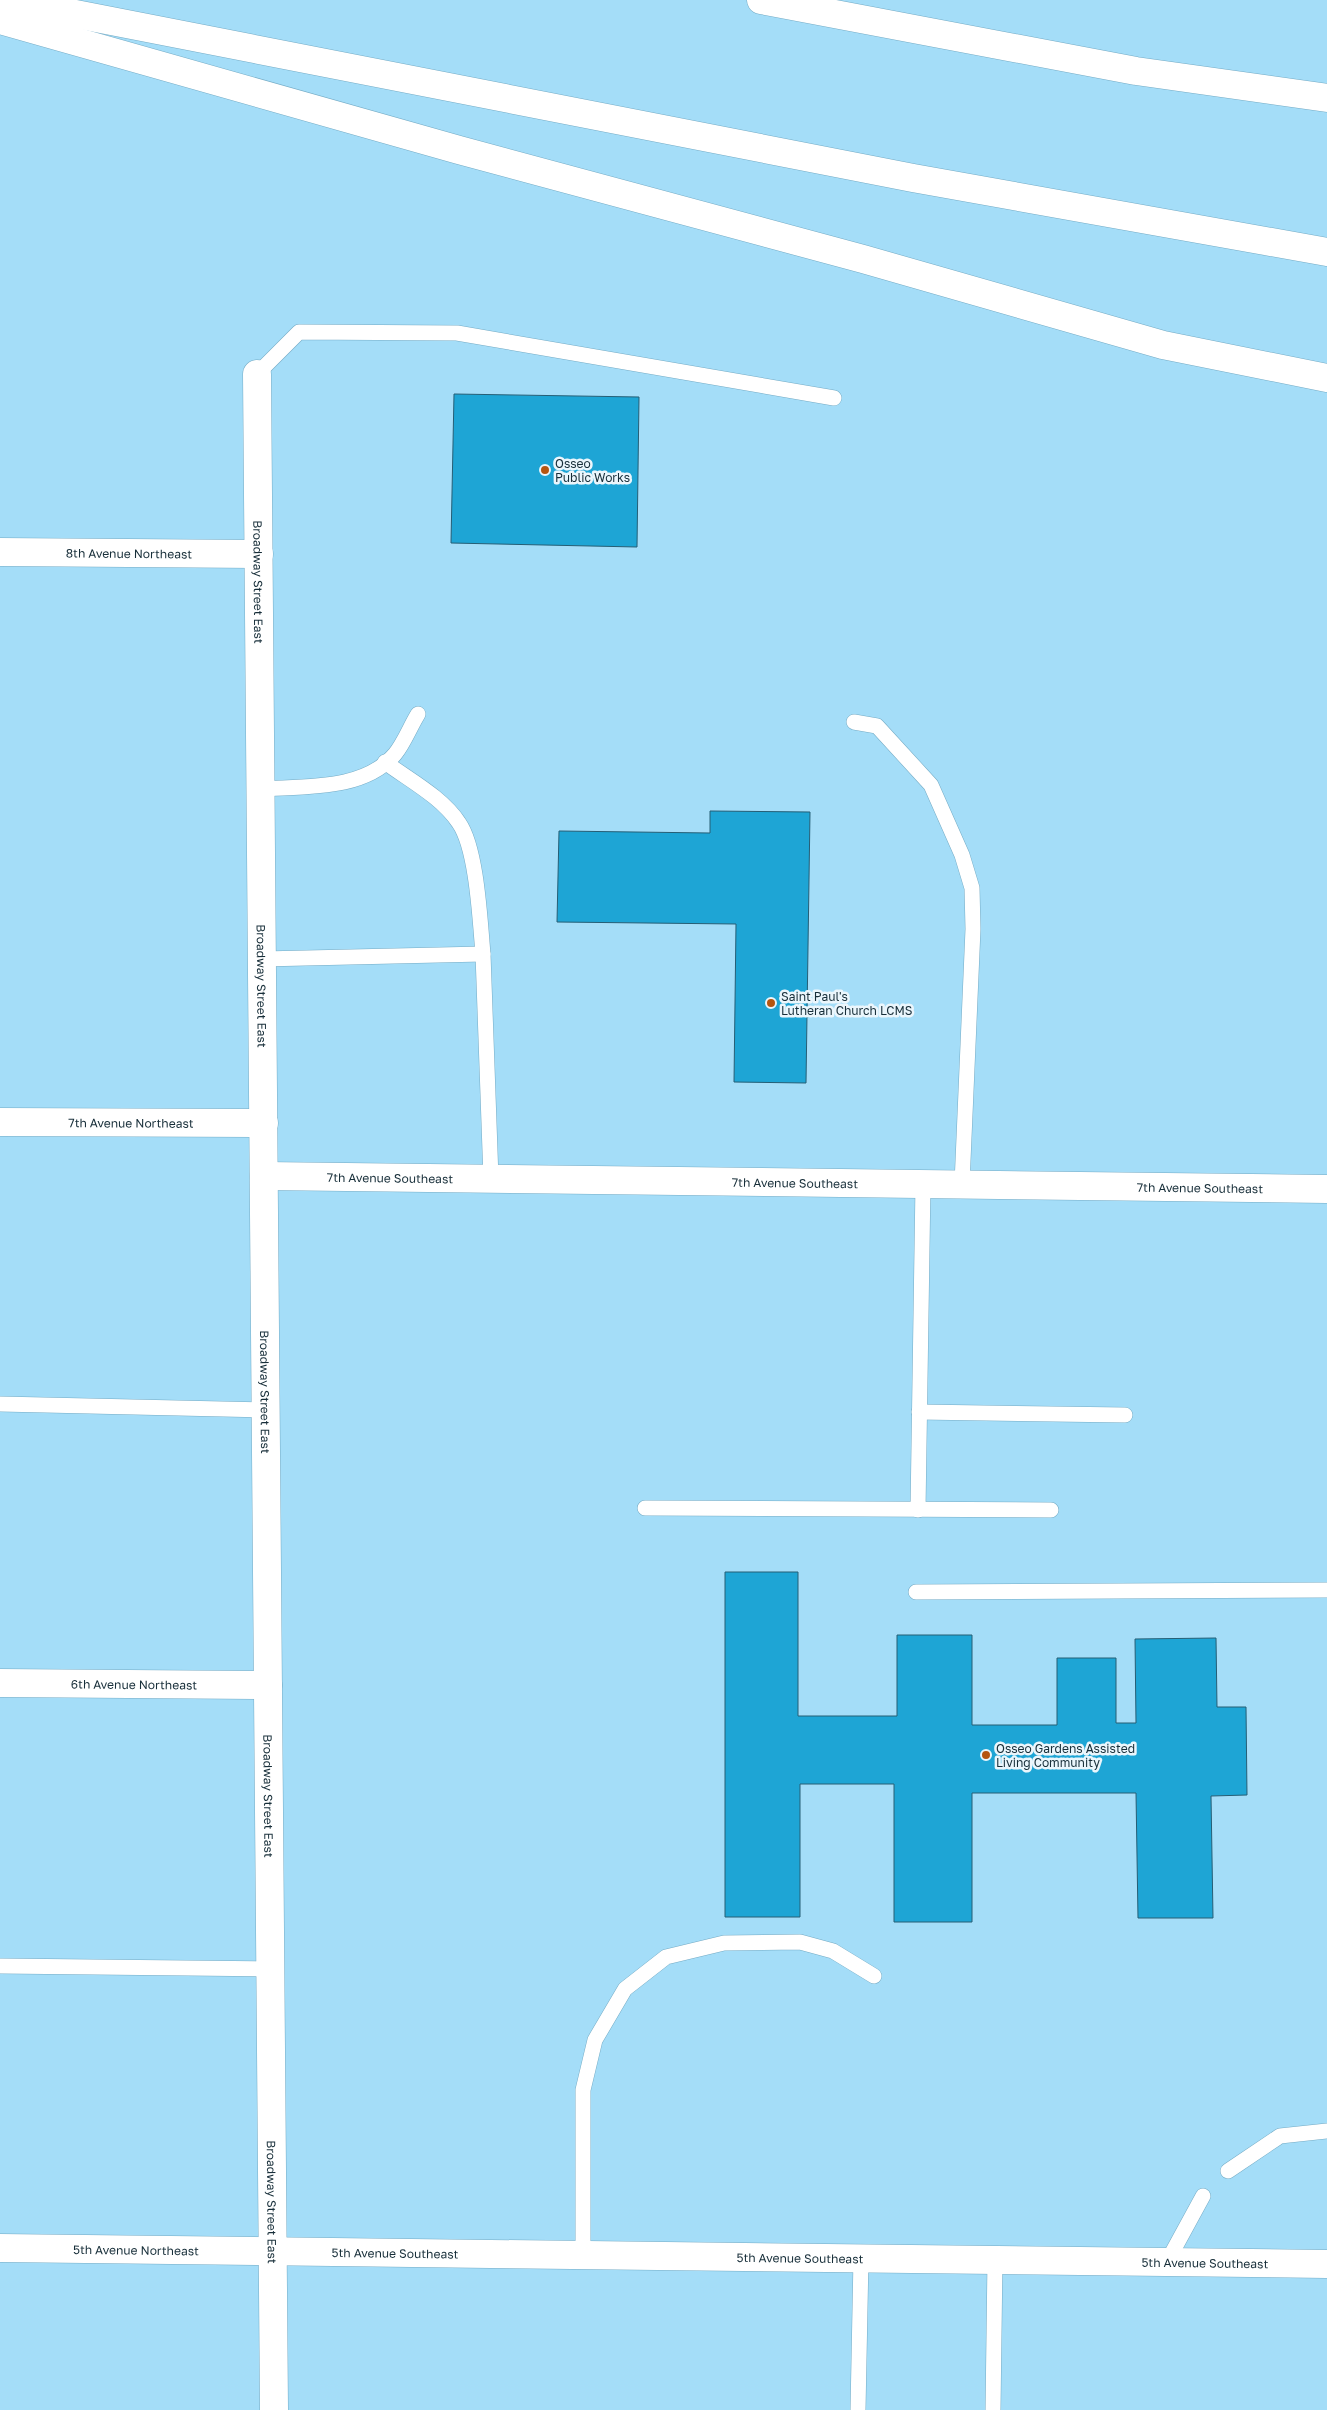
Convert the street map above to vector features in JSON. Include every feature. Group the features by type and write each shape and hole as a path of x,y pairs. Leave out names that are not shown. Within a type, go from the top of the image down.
{"main road":[{"path":"761,0 1136,72 1327,98"},
{"path":"18,1 903,176 1327,252"},
{"path":"0,20 460,150 863,259 1163,344 1327,378"},
{"name":"Broadway Street East","path":"257,374 274,2410"},
{"name":"8th Avenue Northeast","path":"0,552 258,554"},
{"name":"7th Avenue Northeast","path":"0,1122 264,1122"},
{"name":"7th Avenue Southeast","path":"264,1176 1327,1189"},
{"name":"6th Avenue Northeast","path":"0,1683 268,1685"},
{"name":"5th Avenue Northeast","path":"0,2248 272,2250"},
{"name":"5th Avenue Southeast","path":"272,2250 1327,2264"}],"lane":[{"path":"257,374 299,332 457,333 834,398"},
{"path":"260,789 345,782 372,772 394,754 418,714"},
{"path":"854,722 877,726 931,784 962,855 972,888 973,929 962,1184"},
{"path":"385,762 444,805 460,823 473,861 483,954 491,1179"},
{"path":"262,959 483,954"},
{"path":"918,1510 923,1184"},
{"path":"0,1404 265,1410"},
{"path":"919,1412 1125,1415"},
{"path":"645,1508 1051,1510"},
{"path":"916,1592 1327,1590"},
{"path":"583,2254 583,2090 596,2040 625,1989 666,1957 724,1943 800,1942 833,1951 874,1976"},
{"path":"0,1966 270,1969"},
{"path":"1228,2170 1280,2136 1327,2131"},
{"path":"1167,2262 1203,2196"},
{"path":"858,2410 861,2258"},
{"path":"993,2410 995,2259"}],"building":[{"name":"Osseo Public Works","path":"454,394 639,397 637,547 451,543"},
{"name":"Saint Paul's Lutheran Church LCMS","path":"710,811 810,812 806,1083 734,1082 736,924 557,922 559,831 710,833"},
{"name":"Osseo Gardens Assisted Living Community","path":"725,1572 798,1572 798,1716 897,1716 897,1635 972,1635 972,1725 1057,1725 1057,1658 1116,1658 1116,1723 1136,1723 1135,1639 1216,1638 1217,1707 1246,1707 1247,1795 1211,1796 1213,1918 1138,1918 1136,1793 972,1793 972,1922 894,1922 894,1784 800,1784 800,1917 725,1917"}],"place":[{"name":"Osseo Public Works","path":"545,470"},
{"name":"Saint Paul's Lutheran Church LCMS","path":"771,1003"},
{"name":"Osseo Gardens Assisted Living Community","path":"986,1755"}]}
